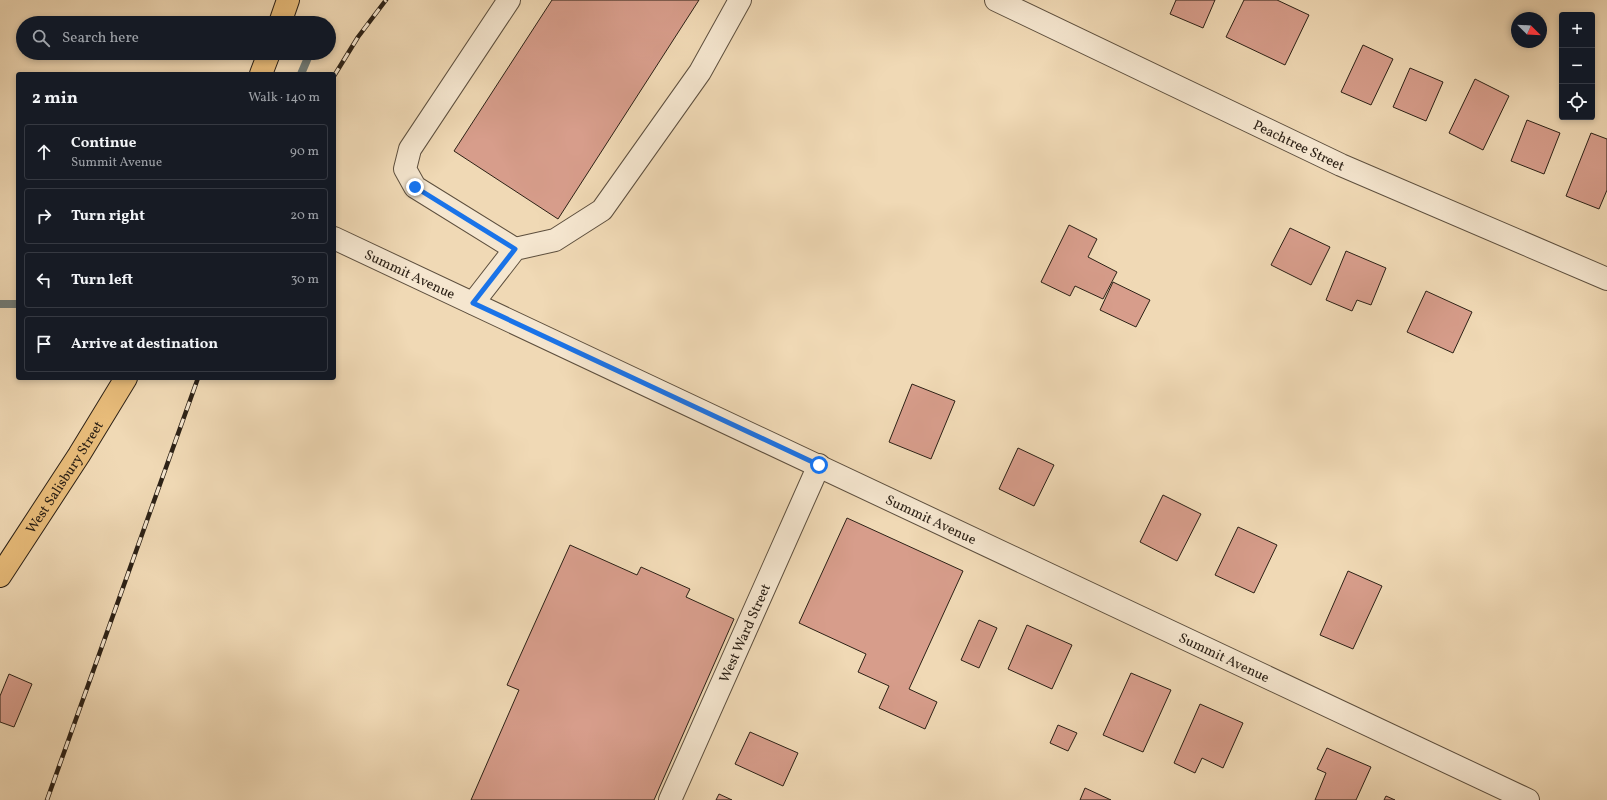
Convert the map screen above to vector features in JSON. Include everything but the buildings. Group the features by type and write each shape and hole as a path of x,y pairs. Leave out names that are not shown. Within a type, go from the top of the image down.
{"main road":[{"path":"282,16 288,0"},
{"path":"262,72 266,60"},
{"name":"West Salisbury Street","path":"0,576 79,455 125,380"}],"street":[{"path":"508,0 410,149 405,169 415,187 515,249"},
{"path":"473,303 515,249 555,240 602,210 700,72 740,0"},
{"name":"Peachtree Street","path":"996,0 1341,165 1607,279"},
{"name":"Summit Avenue","path":"336,239 1528,800"},
{"name":"West Ward Street","path":"670,800 819,465"}],"waterway":[{"path":"302,72 307,60"},
{"path":"0,304 16,304"}],"railway":[{"path":"336,73 358,37 386,0"},
{"path":"47,800 197,380"}],"route":[{"path":"415,187 515,249 473,303 819,465"}]}
